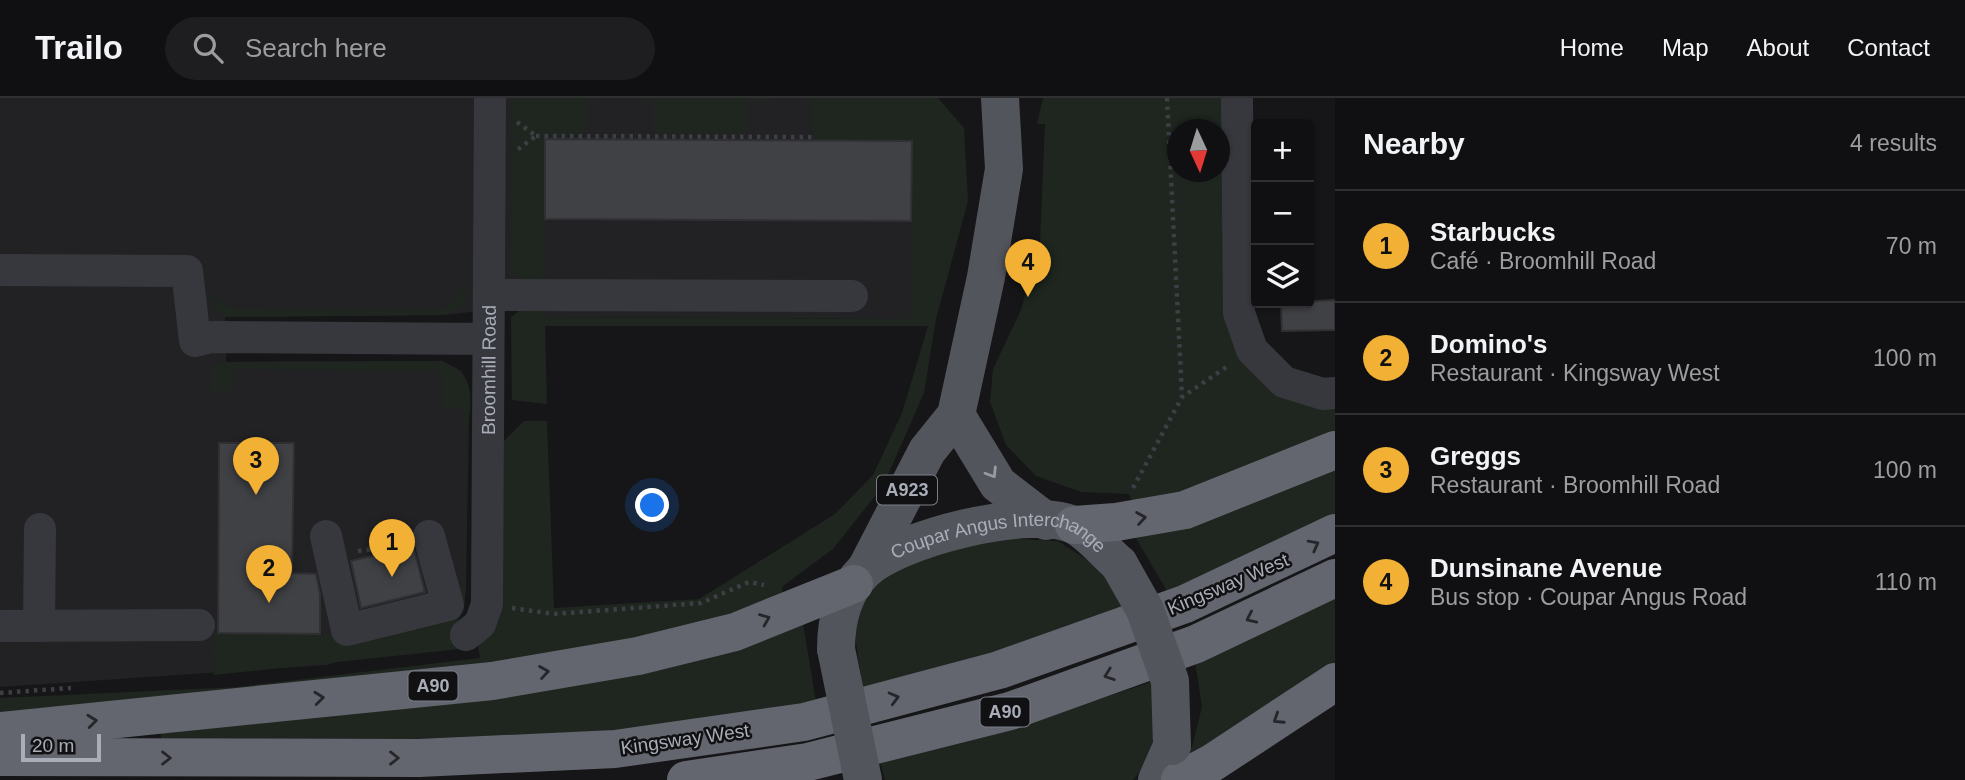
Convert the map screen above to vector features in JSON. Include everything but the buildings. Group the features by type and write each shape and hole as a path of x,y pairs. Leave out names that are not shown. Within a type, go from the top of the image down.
{"highway":[{"path":"1060,523 1116,522 1185,510 1335,450"},
{"name":"Kingsway West","path":"0,757 432,758 615,749 804,722 999,670 1185,604 1335,533"},
{"name":"A90","path":"0,731 492,681 638,656 735,632 792,609 860,576"},
{"name":"Kingsway West","path":"686,780 808,762 1010,711 1196,644 1335,578"},
{"path":"1170,769 1212,763 1335,682"}],"main road":[{"name":"A923","path":"860,576 927,451 956,415 986,277 1004,169 1000,98"},
{"path":"956,415 998,484 1060,523"},
{"name":"Coupar Angus Interchange","path":"860,576 906,547 949,531 996,522 1060,523 1119,564 1145,610 1170,681 1170,769"},
{"path":"860,576 836,621 836,649 863,780"}],"street":[{"name":"Broomhill Road","path":"487,604 490,98"},
{"path":"1237,98 1239,313 1252,350 1284,382 1323,394 1335,393"},
{"path":"0,270 187,271 195,341 211,338 488,339"},
{"path":"489,295 852,296"},
{"path":"39,626 40,529"},
{"path":"326,536 348,630 448,605 429,536"},
{"path":"466,635 480,624 487,604"},
{"path":"0,626 199,625"}],"path":[{"path":"1167,98 1182,397"},
{"path":"536,136 620,133 779,134 815,137"},
{"path":"1116,522 1182,397 1252,350"},
{"path":"487,604 554,614 701,603 749,582 784,592 792,609"}],"shaded area":[{"path":"0,98 933,98 912,141 911,319 544,317 544,306 444,315 225,317 226,362 442,361 461,371 469,388 466,587 464,608 456,624 327,665 0,687"},
{"path":"513,98 611,98 586,100 586,133 545,139 544,283 527,282 511,272"},
{"path":"632,98 770,100 747,100 747,133 654,133 654,100"},
{"path":"792,98 938,98 964,128 968,201 936,319 924,393 883,486 833,549 783,586 781,599 612,649 0,714 0,698 238,687 480,658 477,640 502,581 504,441 524,421 547,421 554,608 699,599 835,514 873,475 902,413 928,326 545,326 547,404 512,400 511,317 526,306 544,306 545,317 910,319 911,141 813,140 813,100"},
{"path":"1043,98 1224,98 1224,119 1167,119 1167,182 1225,182 1226,315 1335,405 1335,436 1206,490 1134,507 1129,494 1081,492 1036,476 1006,445 990,402 993,369 1021,310 1040,242 1045,124 1037,124"},
{"path":"468,284 463,306 444,315 225,317 214,309 208,293 232,309 443,310"},
{"path":"442,361 460,371 469,388 468,424 463,440 463,408 442,407 441,370 233,369 232,390 218,390 211,398 211,368 226,362"},
{"path":"1335,465 1335,517 1170,596 1134,535"},
{"path":"1002,538 1058,541 1101,569 1124,612 992,655 863,691 853,621 877,583 917,557"},
{"path":"466,587 464,608 456,624 460,649 214,675 213,633 326,634 422,626 455,588"},
{"path":"1335,598 1335,665 1189,758 1202,707 1195,662"},
{"path":"803,623 816,702 614,736 161,743 161,730"},
{"path":"1151,682 1154,734 1147,757 1133,780 885,780 880,762 1016,727"}],"place":[{"name":"Dunsinane Avenue","path":"1028,297"},
{"name":"Greggs","path":"256,495"},
{"name":"Starbucks","path":"392,577"},
{"name":"Domino's","path":"269,603"}]}
